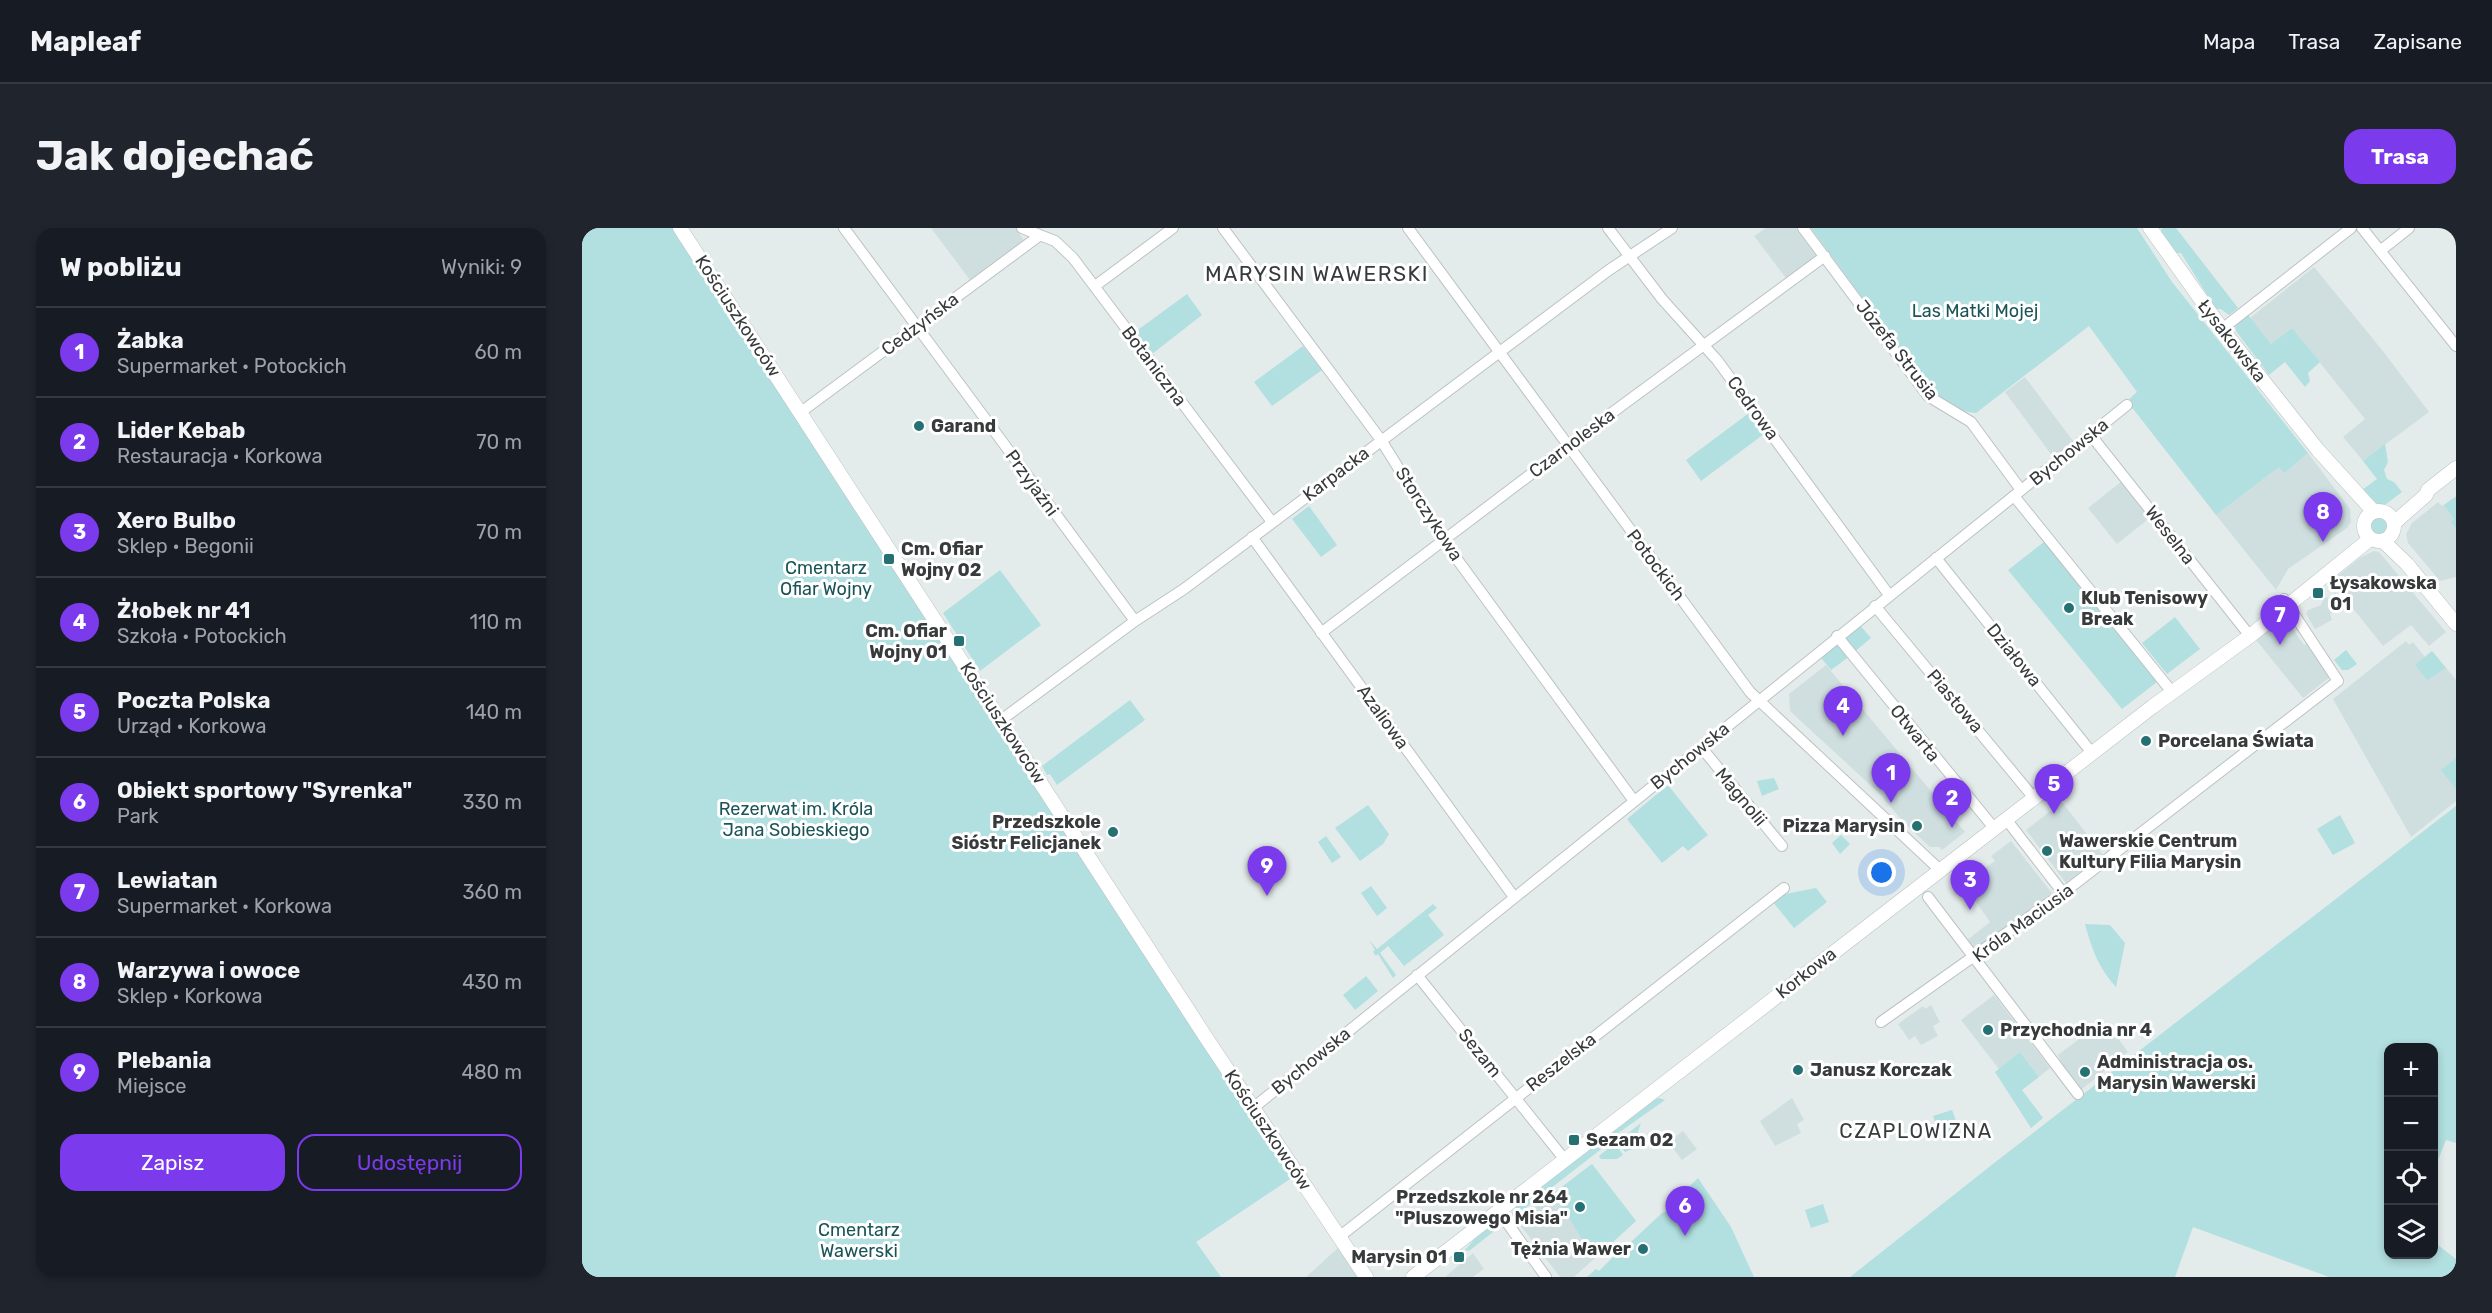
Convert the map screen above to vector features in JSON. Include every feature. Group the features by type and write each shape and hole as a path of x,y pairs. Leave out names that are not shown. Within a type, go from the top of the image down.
{"street":[{"name":"Przyjaźni","path":"844,228 1135,621"},
{"name":"Botaniczna","path":"1022,228 1060,244 1095,286 1272,522"},
{"path":"1095,286 1173,228"},
{"name":"Storczykowa","path":"1223,228 1381,440 1443,540 1634,801"},
{"name":"Potockich","path":"1408,228 1758,701 1940,870"},
{"name":"Cedrowa","path":"1608,228 1662,299 1705,345 1889,595"},
{"name":"Karpacka","path":"1000,720 1135,621 1184,589 1609,270 1672,228"},
{"name":"Józefa Strusia","path":"1803,228 1928,396 1971,422 2018,493 2172,692"},
{"name":"Łysakowska","path":"2150,228 2169,258 2222,329 2456,624"},
{"path":"2222,329 2351,228"},
{"path":"2362,228 2456,346"},
{"path":"2380,251 2409,228"},
{"name":"Kościuszkowców","path":"682,229 1252,1108 1366,1277"},
{"name":"Cedzyńska","path":"801,412 1039,236"},
{"name":"Czarnoleska","path":"1321,633 1825,256"},
{"name":"Bychowska","path":"1252,1108 2127,405"},
{"name":"Weselna","path":"2090,434 2248,633"},
{"name":"Korkowa","path":"1413,1277 2201,670 2420,491 2428,490 2456,468"},
{"name":"Azaliowa","path":"1252,537 1514,897"},
{"name":"Działowa","path":"1936,558 2092,753"},
{"name":"Króla Maciusia","path":"1881,1022 2063,894 2338,681 2286,602"},
{"name":"Piastowa","path":"1875,606 2034,798"},
{"name":"Otwarta","path":"1837,636 1994,828"},
{"name":"Magnolii","path":"1701,747 1782,846"},
{"path":"2006,819 2063,894"},
{"name":"Reszelska","path":"1339,1237 1784,888"},
{"path":"1928,897 2078,1094"},
{"name":"Sezam","path":"1417,975 1564,1160"},
{"path":"1498,1210 1546,1277"}],"shaded area":[{"path":"931,228 1015,228 1024,240 970,280"},
{"path":"1766,228 1796,228 1816,256 1786,278 1754,236"},
{"path":"2314,267 2383,351 2429,412 2363,461 2343,437 2365,419 2292,328 2271,344 2250,318"},
{"path":"2025,377 2073,441 2053,457 2005,392"},
{"path":"2308,453 2350,509 2351,522 2347,528 2288,569 2276,590 2216,515 2279,467 2284,472"},
{"path":"2122,481 2151,517 2117,544 2088,508"},
{"path":"2456,496 2456,577 2440,581 2408,543 2406,534 2412,523 2438,502 2442,506"},
{"path":"2374,551 2379,552 2446,632 2429,646 2411,625 2383,646 2331,581 2361,557"},
{"path":"2335,592 2342,605 2330,614 2332,620 2315,629 2306,614 2308,610 2321,605 2324,598 2333,596"},
{"path":"2279,622 2288,622 2304,645 2309,642 2330,677 2303,698 2256,640"},
{"path":"2406,641 2409,645 2413,642 2425,657 2432,651 2456,680 2456,801 2411,837 2333,699"},
{"path":"1826,665 1965,832 1942,850 1939,847 1930,847 1904,823 1881,795 1790,711 1789,694"},
{"path":"2062,802 2103,855 2066,883 2026,830"},
{"path":"2011,841 2052,893 1974,951 1966,941 1990,922 1957,875 1966,868 1973,876 1995,861 1991,856"},
{"path":"1994,995 2050,1068 2039,1077 2020,1052 1999,1069 1961,1020"},
{"path":"1931,1005 1940,1022 1933,1026 1938,1036 1921,1045 1915,1036 1909,1040 1898,1024 1923,1006 1925,1009"},
{"path":"2110,1027 2128,1052 2082,1089 2079,1088 2064,1069 2058,1055 2082,1037 2097,1037"},
{"path":"1792,1098 1804,1120 1797,1124 1801,1133 1775,1146 1760,1121"},
{"path":"1683,1131 1697,1149 1682,1160 1668,1142"},
{"name":"Przedszkole nr 264 \"Pluszowego Misia\"","path":"1592,1164 1636,1221 1574,1277 1560,1277 1517,1221"},
{"path":"1339,1247 1359,1277 1306,1277"},
{"path":"1473,1253 1484,1269 1473,1277 1445,1277"}],"green space":[{"name":"Rezerwat im. Króla Jana Sobieskiego","path":"582,228 674,228 1293,1177 1196,1242 1221,1277 582,1277"},
{"name":"Las Matki Mojej","path":"1811,228 2137,228 2172,282 2308,453 2284,473 2279,467 2216,515 2127,401 2137,392 2089,326 1976,413 1957,408 1930,390"},
{"path":"2162,228 2176,228 2238,308 2229,315 2221,309 2216,309 2181,253 2171,253 2161,235"},
{"path":"1187,294 1202,315 1152,354 1135,332"},
{"path":"2248,315 2271,344 2292,328 2320,362 2308,373 2310,381 2305,387 2285,362 2269,375 2236,331 2235,325"},
{"path":"1303,346 1322,370 1272,406 1254,382"},
{"path":"1749,413 1764,434 1701,481 1686,460"},
{"path":"2385,444 2388,462 2384,470 2387,479 2394,482 2402,492 2386,504 2378,504 2362,490 2377,479 2363,461"},
{"path":"2456,497 2456,528 2451,522 2454,519 2444,505"},
{"path":"1309,506 1337,545 1321,557 1292,519"},
{"path":"2379,517 2385,520 2388,526 2385,532 2379,535 2373,532 2370,526 2373,520"},
{"name":"Klub Tenisowy Break","path":"2044,542 2157,682 2122,709 2008,570"},
{"path":"1000,570 1041,625 980,671 943,613"},
{"path":"2175,617 2200,649 2167,674 2142,643"},
{"path":"1858,623 1871,638 1853,653 1842,636"},
{"path":"1839,643 1850,656 1831,670 1818,654"},
{"path":"2346,650 2357,664 2348,670 2342,670 2334,660"},
{"path":"2432,651 2446,668 2427,680 2415,665"},
{"path":"1130,700 1145,720 1057,785 1042,766"},
{"path":"2456,758 2456,789 2441,770"},
{"path":"1774,778 1779,789 1762,796 1757,781"},
{"path":"1668,785 1708,835 1688,851 1683,846 1662,863 1627,819"},
{"path":"1368,805 1389,834 1383,844 1360,861 1335,828"},
{"path":"2456,806 2456,1143 2446,1140 2438,1160 2438,1043 2384,1043 2384,1259 2438,1259 2438,1245 2456,1259 2456,1277 2329,1277 2193,1227 2175,1277 1850,1277"},
{"path":"2340,815 2355,843 2333,855 2317,829"},
{"path":"1841,835 1850,844 1840,854 1832,843"},
{"path":"1326,836 1341,857 1332,863 1318,842"},
{"path":"1371,886 1387,908 1377,916 1361,893"},
{"path":"1816,888 1827,902 1794,928 1773,902 1785,894"},
{"path":"1433,904 1437,908 1428,915 1444,935 1404,966 1388,946 1380,953 1396,975 1393,978 1378,954 1376,956 1373,952 1375,950 1369,940 1377,949"},
{"path":"2085,924 2110,925 2125,943 2116,987 2096,957"},
{"path":"1366,976 1378,991 1355,1010 1343,995"},
{"path":"2020,1052 2039,1077 2022,1090 2043,1118 2031,1128 1995,1072"},
{"path":"1659,1098 1665,1100 1614,1136 1612,1133 1653,1100"},
{"path":"1952,1110 1959,1129 1939,1135 1933,1116"},
{"path":"1641,1123 1632,1149 1625,1152 1617,1142"},
{"path":"1607,1136 1609,1143 1511,1219 1513,1208"},
{"path":"1615,1143 1623,1155 1617,1159 1601,1159 1599,1156"},
{"path":"1592,1164 1636,1221 1594,1259 1554,1193"},
{"path":"1698,1178 1731,1227 1754,1277 1587,1277 1596,1269 1599,1271 1617,1255 1665,1212"},
{"path":"1823,1204 1829,1222 1811,1228 1805,1210"},
{"path":"1498,1223 1502,1225 1469,1251 1465,1250 1484,1230"}],"place":[{"name":"Garand","path":"919,426"},
{"name":"Warzywa i owoce","path":"2323,542"},
{"name":"Cm. Ofiar Wojny 02","path":"889,559"},
{"name":"Łysakowska 01","path":"2318,593"},
{"name":"Klub Tenisowy Break","path":"2069,608"},
{"name":"Cm. Ofiar Wojny 01","path":"959,641"},
{"name":"Lewiatan","path":"2280,645"},
{"name":"Żłobek nr 41","path":"1843,736"},
{"name":"Porcelana Świata","path":"2146,741"},
{"name":"Żabka","path":"1891,803"},
{"name":"Poczta Polska","path":"2054,814"},
{"name":"Pizza Marysin","path":"1917,826"},
{"name":"Lider Kebab","path":"1952,828"},
{"name":"Przedszkole Sióstr Felicjanek","path":"1113,832"},
{"name":"Wawerskie Centrum Kultury Filia Marysin","path":"2047,851"},
{"name":"Plebania","path":"1267,896"},
{"name":"Xero Bulbo","path":"1970,910"},
{"name":"Przychodnia nr 4","path":"1988,1030"},
{"name":"Janusz Korczak","path":"1798,1070"},
{"name":"Administracja os. Marysin Wawerski","path":"2085,1072"},
{"name":"Sezam 02","path":"1574,1140"},
{"name":"Przedszkole nr 264 \"Pluszowego Misia\"","path":"1580,1207"},
{"name":"Obiekt sportowy \"Syrenka\"","path":"1685,1236"},
{"name":"Tężnia Wawer","path":"1643,1249"},
{"name":"Marysin 01","path":"1459,1257"}],"district":[{"name":"MARYSIN WAWERSKI","path":"1317,274"},
{"name":"CZAPLOWIZNA","path":"1916,1131"}],"park label":[{"name":"Cmentarz Ofiar Wojny","path":"826,578"},
{"name":"Cmentarz Wawerski","path":"859,1240"}]}
